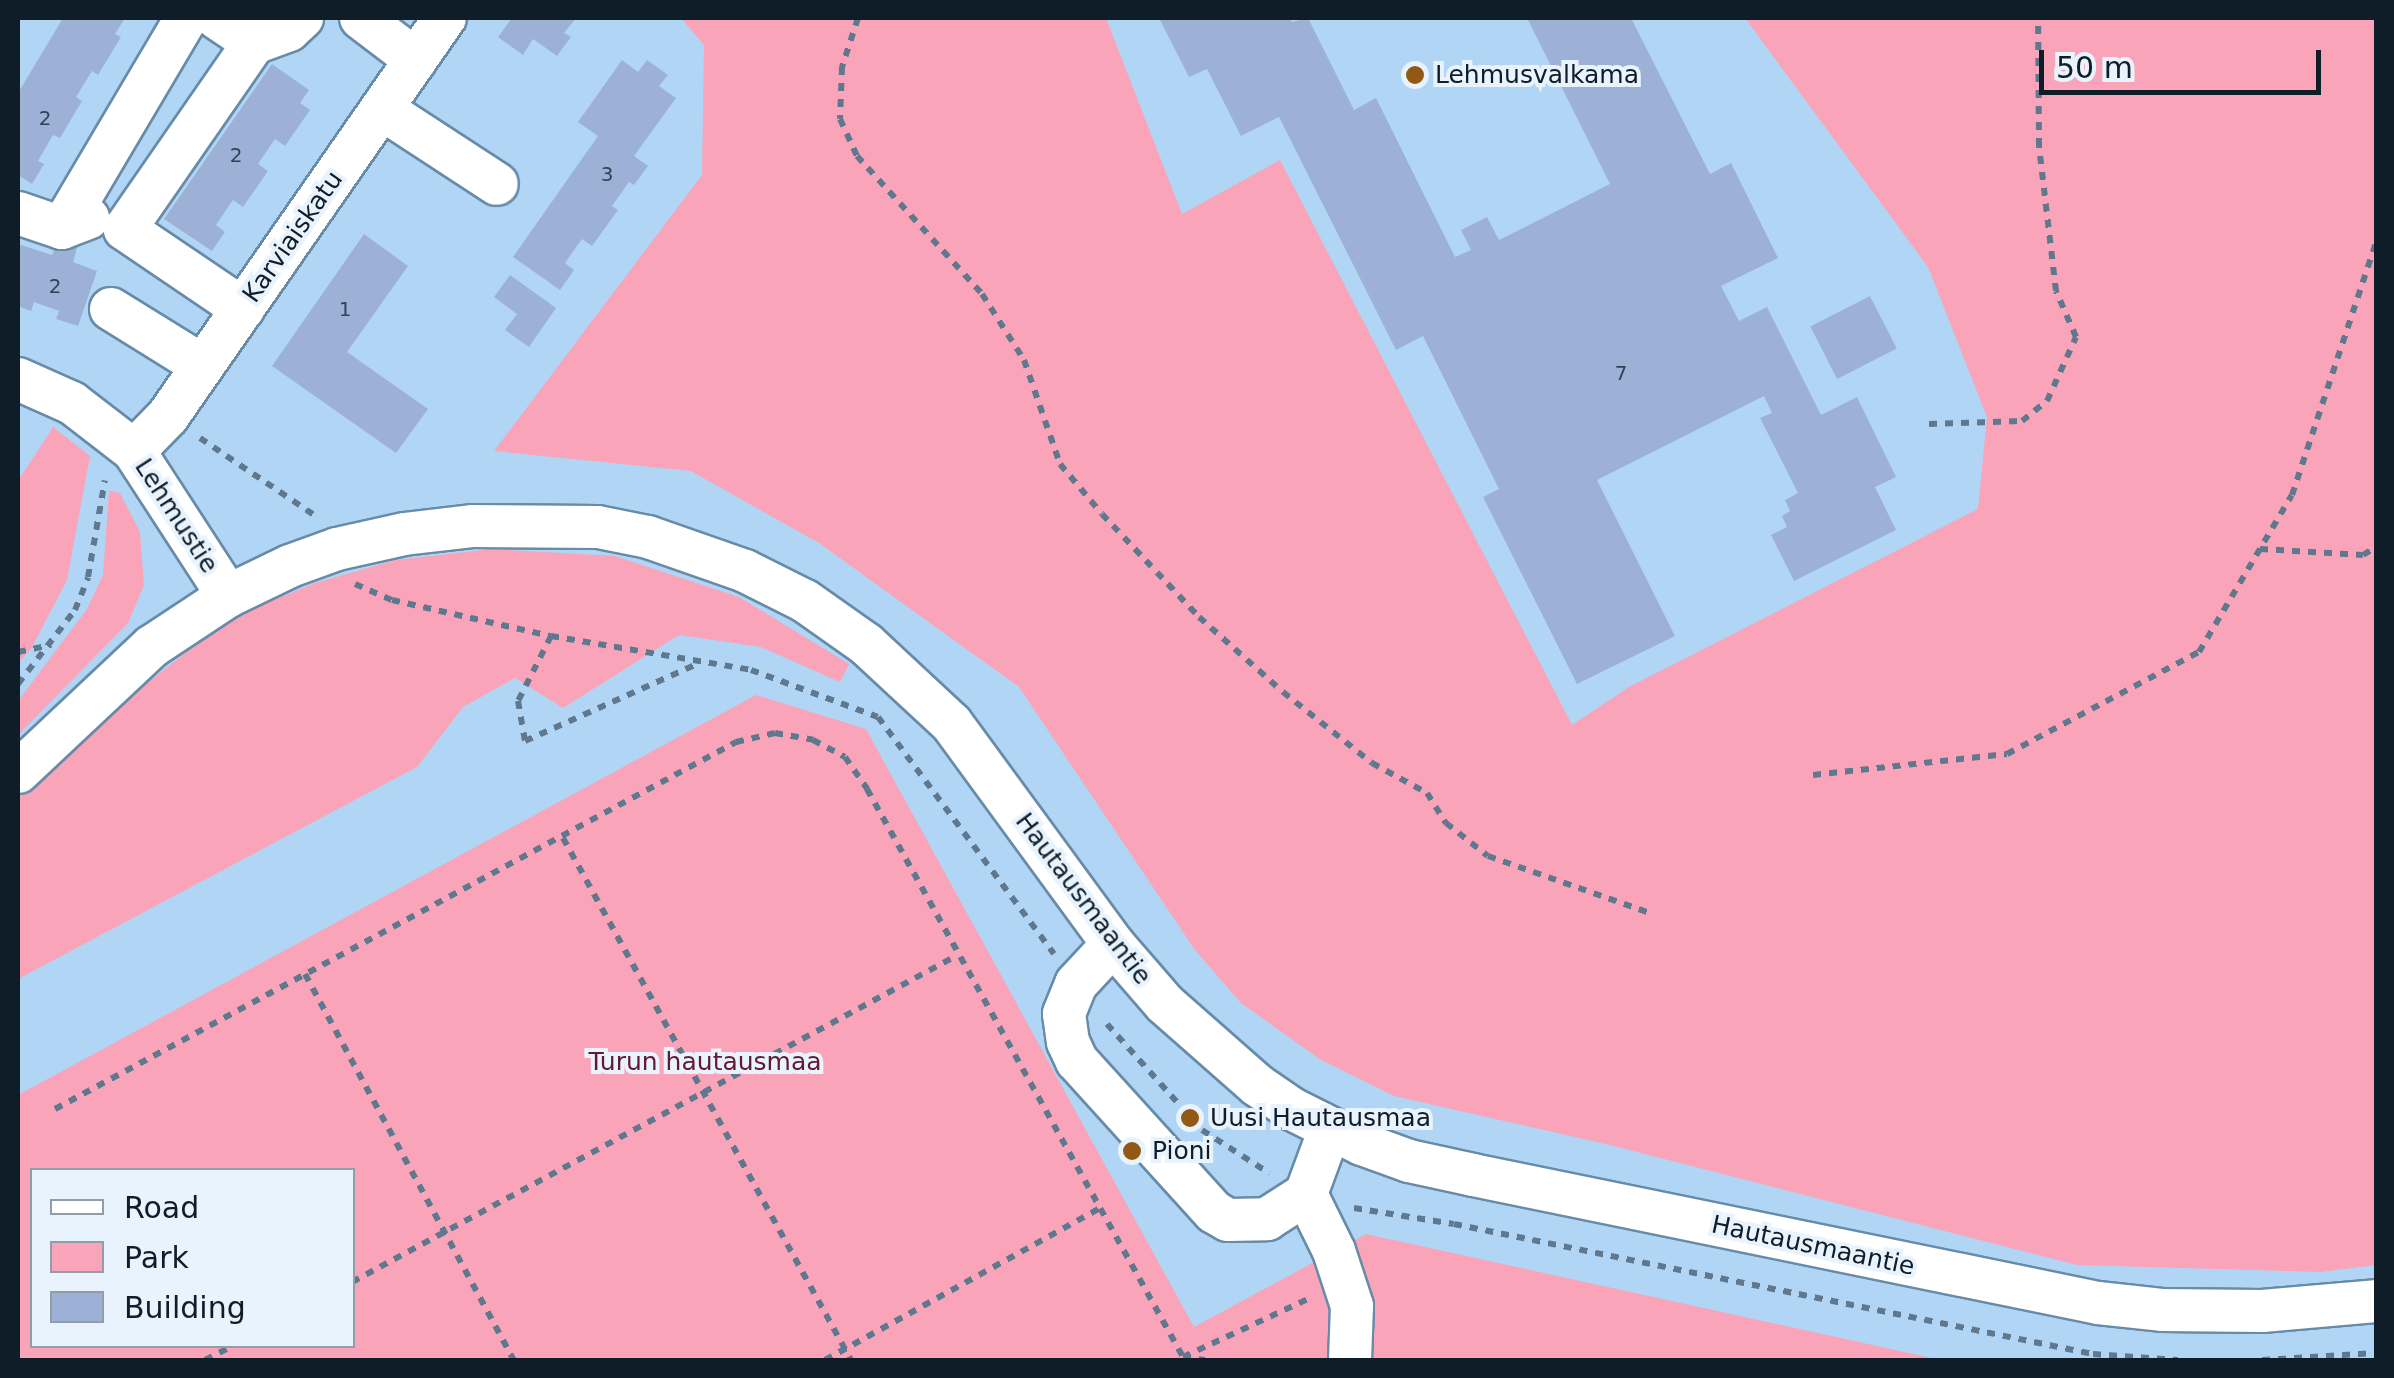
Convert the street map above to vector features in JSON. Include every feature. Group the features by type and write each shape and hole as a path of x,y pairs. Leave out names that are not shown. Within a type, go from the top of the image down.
{"street":[{"path":"62,228 186,18"},
{"path":"217,18 254,44"},
{"path":"125,228 254,44 289,30 302,18"},
{"path":"362,18 416,60"},
{"name":"Karviaiskatu","path":"134,450 168,416 442,19"},
{"path":"382,109 498,184"},
{"path":"18,214 62,228 96,215 125,228 243,309"},
{"path":"111,309 203,366"},
{"name":"Lehmustie","path":"18,379 72,403 134,450 228,596"},
{"name":"Hautausmaantie","path":"18,772 114,678 186,621 228,596 337,549 404,534 472,526 598,527 648,537 745,571 805,601 914,685 974,752 1114,944 1165,1004 1228,1062 1292,1109 1330,1129 1409,1161 2098,1303 2162,1310 2262,1310 2376,1301"},
{"path":"1114,944 1076,984 1064,1014 1068,1042 1076,1061 1214,1212 1228,1220 1267,1219 1306,1194 1330,1129"},
{"path":"1306,1194 1345,1281 1352,1306 1350,1360"}],"path":[{"path":"858,18 842,67 840,119 857,156 982,294 1024,360 1060,464 1102,514 1199,617 1283,692 1372,763 1427,794 1446,823 1488,856 1650,913"},
{"path":"1930,424 2022,421 2048,402 2076,337 2056,291 2039,146 2038,18"},
{"path":"1813,774 2007,754 2199,652 2292,495 2376,243"},
{"path":"18,684 75,610 88,577 100,490 108,474 134,450"},
{"path":"2260,548 2362,555 2376,548"},
{"path":"551,636 518,701 525,741 700,662 751,670 878,718"},
{"path":"18,652 52,644"},
{"path":"55,1109 736,742 775,733 812,740 844,758 867,789 956,956 1183,1357"},
{"path":"564,838 851,1360"},
{"path":"355,1280 956,956"},
{"path":"305,974 514,1360"},
{"path":"825,1360 1100,1209"},
{"path":"1183,1357 1345,1281"},
{"path":"205,1360 229,1348"},
{"path":"2262,1360 2376,1354"},
{"path":"1183,1357 1205,1360"}],"green space":[{"path":"681,18 1106,18 1182,214 1280,160 1572,725 1629,687 1978,509 1987,417 1928,267 1745,18 2376,18 2376,1265 2320,1272 2077,1265 1606,1144 1394,1096 1321,1060 1241,1003 1195,950 1019,687 819,543 691,471 494,451 702,175 704,45"},
{"path":"53,427 90,456 67,580 31,649 18,663 18,481"},
{"path":"109,491 120,493 140,532 144,585 128,623 18,735 18,701 87,609 103,575"},
{"path":"492,549 615,556 739,597 849,664 840,682 761,647 679,635 563,708 515,678 463,707 417,767 18,979 18,799 78,737 230,618 315,583 396,560"},
{"name":"Turun hautausmaa","path":"756,695 866,729 1194,1327 1366,1234 1941,1360 18,1360 18,1095"}],"building":[{"path":"63,18 125,18 115,34 121,37 98,75 92,71 76,97 82,101 60,138 53,135 38,161 44,164 32,184 18,175 18,93"},
{"path":"512,18 576,18 564,33 571,37 557,56 533,39 523,55 498,37"},
{"path":"1159,18 1290,18 1292,22 1308,18 1354,110 1376,98 1455,257 1471,250 1461,230 1487,217 1499,240 1610,184 1527,18 1631,18 1710,174 1731,163 1778,258 1721,286 1739,321 1767,307 1821,415 1857,397 1896,477 1875,487 1896,530 1794,581 1771,535 1787,527 1782,516 1790,511 1785,500 1798,493 1760,418 1772,413 1764,396 1597,480 1675,636 1577,684 1483,497 1499,489 1423,336 1396,350 1279,117 1241,136 1207,69 1189,77"},
{"path":"622,60 638,72 647,60 668,75 659,86 676,98 634,156 648,166 634,185 629,182 612,206 618,210 592,246 582,239 565,263 574,270 560,290 513,257 598,136 578,122"},
{"path":"272,64 309,90 300,103 310,110 285,146 275,139 258,164 268,171 243,207 233,200 216,225 225,232 212,251 164,219"},
{"path":"364,234 408,266 347,352 428,409 396,453 272,366"},
{"path":"58,239 78,245 73,262 97,271 78,326 56,319 59,311 34,302 31,311 18,306 18,244 52,255"},
{"path":"510,275 556,308 529,347 505,330 517,314 494,297"},
{"path":"1870,296 1897,349 1837,379 1810,326"}],"place":[{"name":"Lehmusvalkama","path":"1415,75"},
{"name":"Uusi Hautausmaa","path":"1190,1118"},
{"name":"Pioni","path":"1132,1151"}]}
